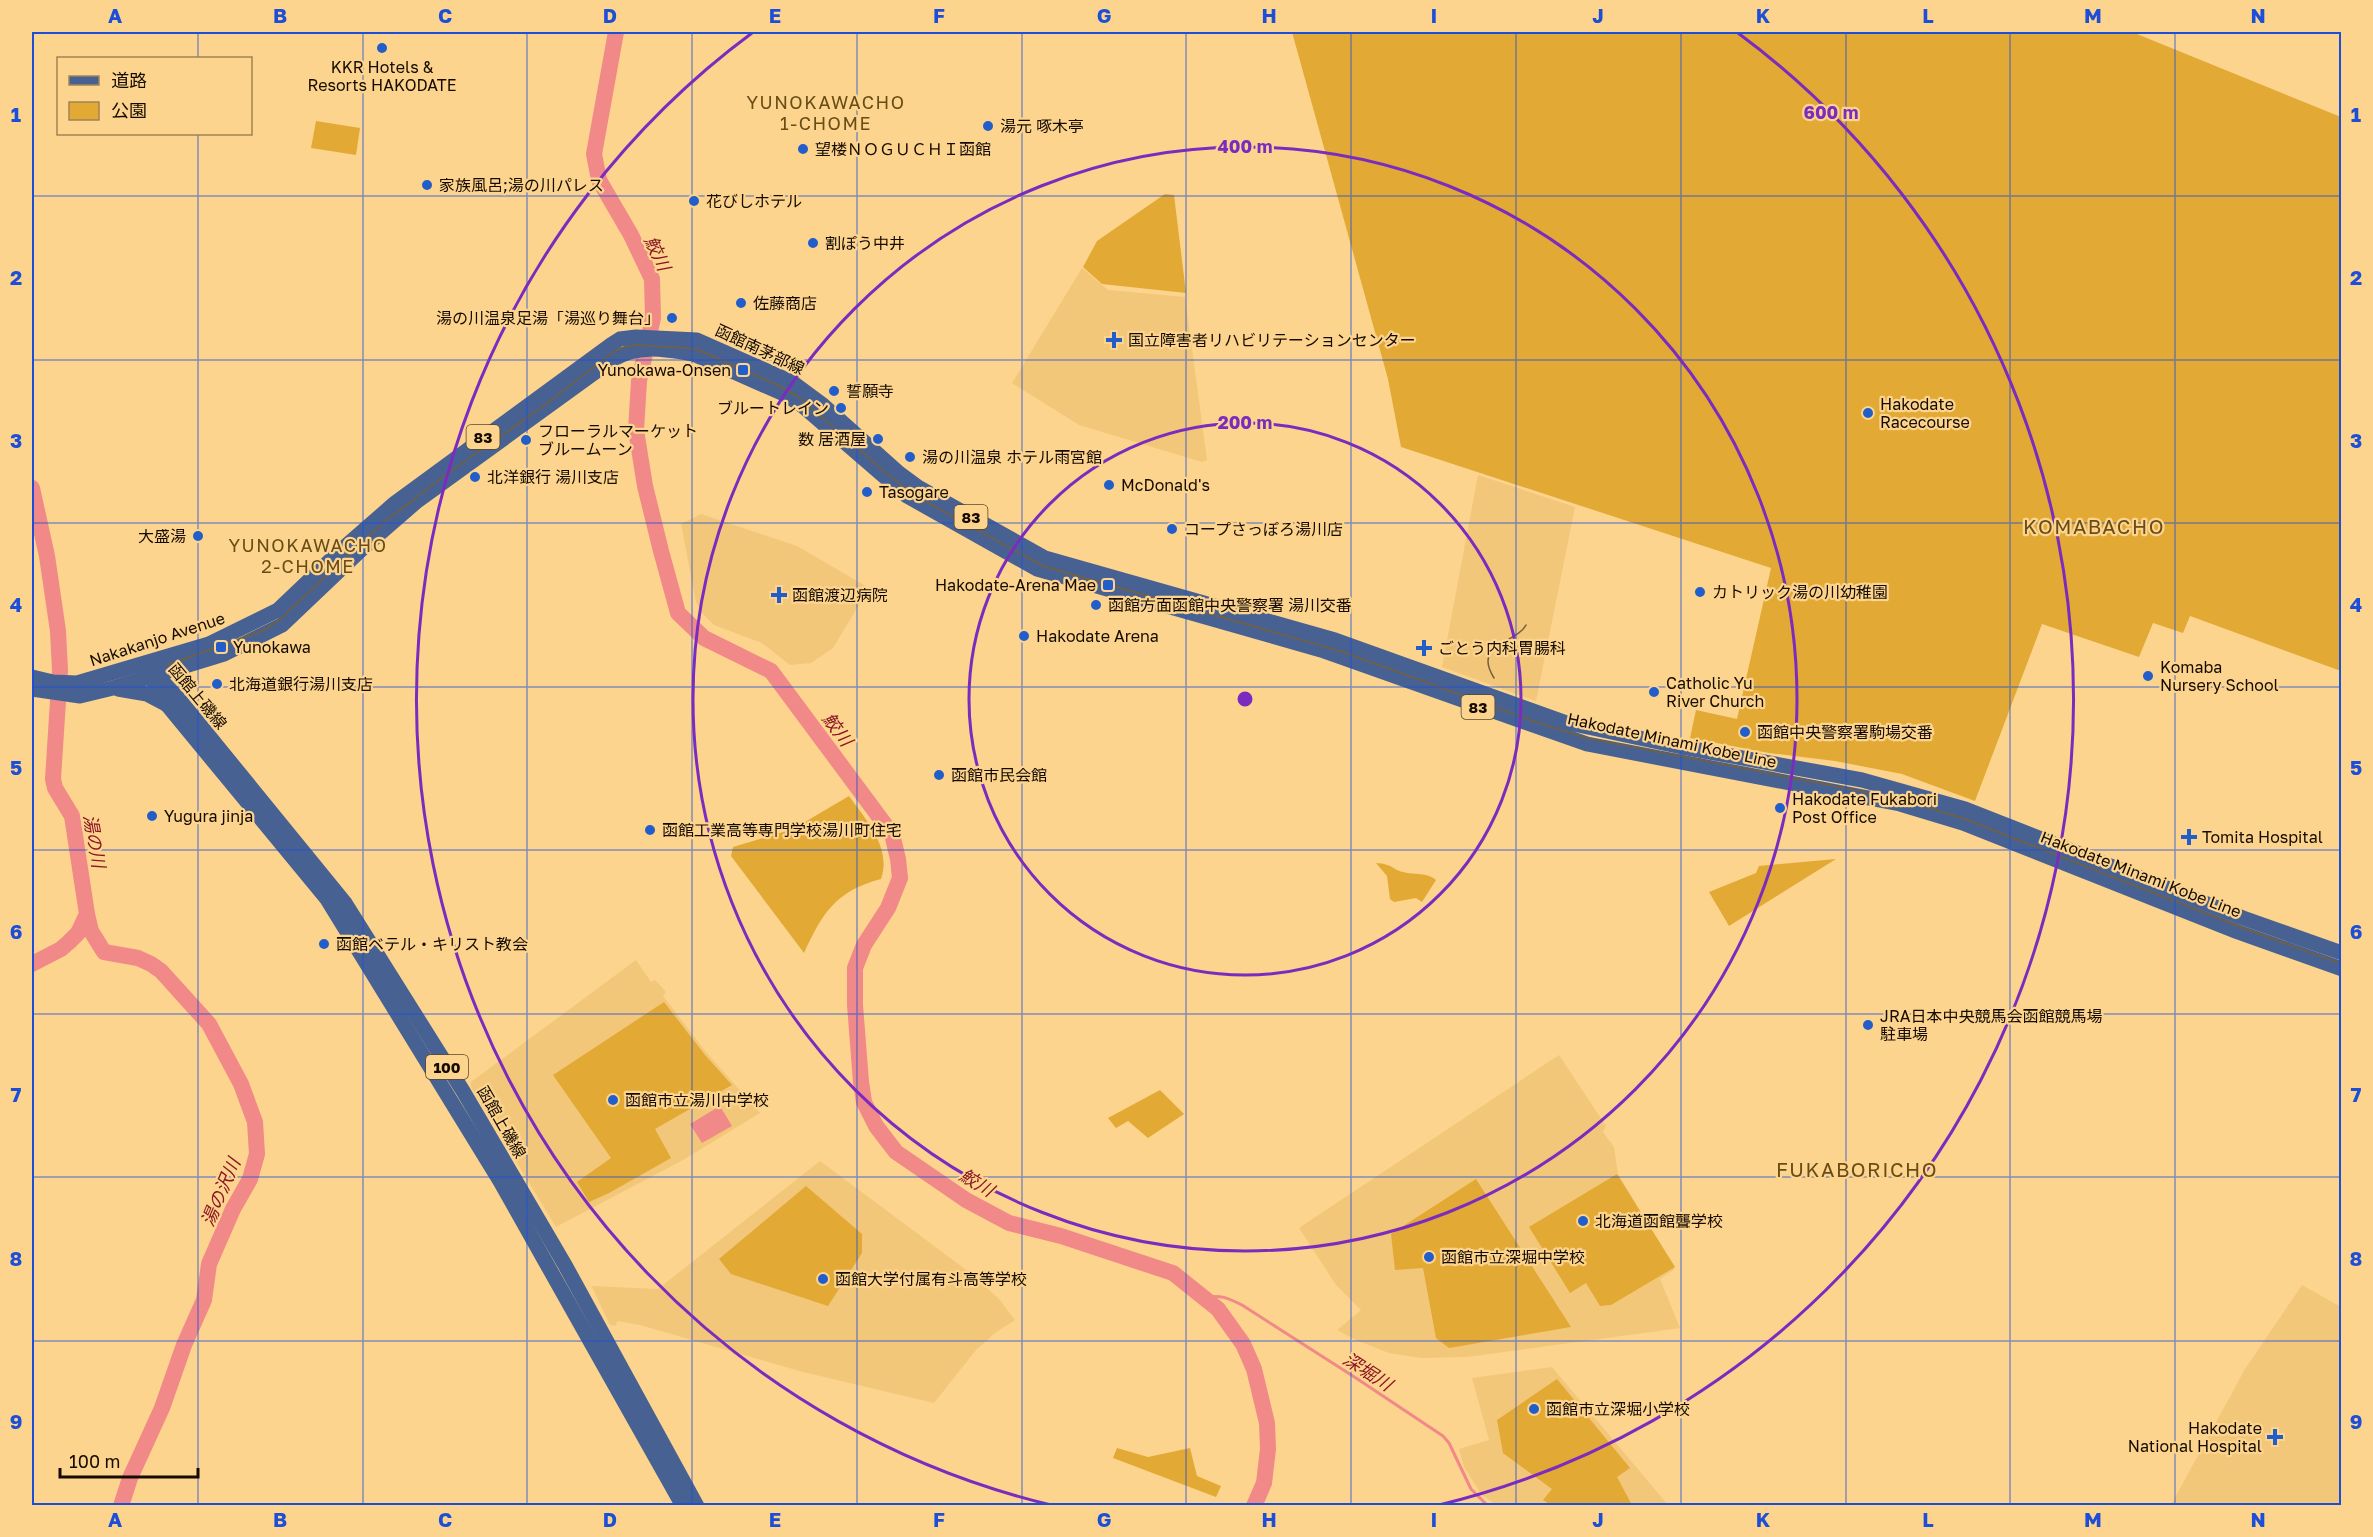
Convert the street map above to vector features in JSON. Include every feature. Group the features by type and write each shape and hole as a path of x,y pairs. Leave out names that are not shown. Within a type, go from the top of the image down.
{"main road":[{"name":"Hakodate Minami Kobe Line","path":"659,344 697,340 800,387 918,487 1045,558 1335,640 1564,722 1903,790 1965,809 2233,914 2342,953"},
{"name":"83","path":"344,556 635,343 659,344"},
{"name":"Hakodate Minami Kobe Line","path":"659,344 693,354 786,394 907,496 1012,556 1043,571 1331,653 1587,744 1900,804 1963,824 2238,932 2342,969"},
{"name":"Nakakanjo Avenue","path":"32,689 70,690 151,672 183,668 225,654 282,625 344,556"},
{"name":"Nakakanjo Avenue","path":"70,690 81,696 113,688 268,616 344,556"},
{"path":"113,688 147,694 173,702 183,668"},
{"name":"函館上磯線","path":"151,672 327,899 500,1181 683,1506"},
{"name":"Nakakanjo Avenue","path":"32,677 53,688"},
{"name":"函館上磯線","path":"173,702 330,883 362,929 463,1091 565,1265 697,1506"}],"shaded area":[{"name":"国立障害者リハビリテーションセンター","path":"1082,268 1108,290 1185,297 1207,460 1202,462 1079,425 1012,383"},
{"path":"1478,475 1575,507 1536,701 1442,667"},
{"name":"函館渡辺病院","path":"701,514 797,546 869,588 833,648 811,663 790,665 762,643 714,625 702,613 696,602 681,524"},
{"name":"函館市立湯川中学校","path":"636,960 651,982 655,980 666,992 663,996 706,1052 760,1113 683,1160 556,1227 471,1087 471,1082"},
{"path":"1559,1055 1606,1126 1603,1132 1614,1147 1618,1174 1675,1269 1660,1279 1680,1328 1467,1357 1421,1358 1389,1353 1337,1330 1361,1310 1336,1285 1299,1228"},
{"path":"720,1106 732,1126 702,1143 690,1124"},
{"name":"函館大学付属有斗高等学校","path":"820,1161 969,1272 999,1299 1015,1320 995,1333 976,1350 934,1403 803,1372 640,1325 617,1321 616,1326 610,1325 593,1289 592,1286 658,1289"},
{"name":"Hakodate National Hospital","path":"2302,1285 2341,1307 2341,1505 2171,1505 2245,1369"},
{"name":"函館市立深堀小学校","path":"1552,1367 1668,1505 1496,1505 1481,1494 1464,1467 1459,1449 1489,1440 1472,1378"}],"green space":[{"name":"Hakodate Racecourse","path":"1292,32 2132,32 2341,117 2341,671 2190,616 2183,633 2153,623 2139,657 2042,624 1975,801 1902,774 1690,738 1696,710 1737,719 1771,568 1401,447 1388,379"},
{"path":"316,121 360,128 356,155 311,148"},
{"path":"1165,194 1174,195 1186,293 1102,284 1083,267 1097,241"},
{"path":"849,796 876,835 880,845 883,856 881,879 853,890 833,905 818,926 804,953 731,856 733,847 793,829"},
{"path":"1836,859 1729,926 1709,892 1756,873 1759,866"},
{"path":"1376,863 1386,864 1403,872 1429,876 1436,880 1422,902 1416,898 1394,902 1390,899 1387,876"},
{"path":"664,1002 705,1055 732,1085 655,1129 671,1158 589,1202 577,1182 611,1158 553,1075"},
{"path":"1160,1090 1184,1114 1148,1138 1128,1121 1116,1128 1108,1118"},
{"path":"1617,1174 1675,1267 1611,1305 1600,1306 1586,1283 1570,1293 1529,1227"},
{"path":"1476,1179 1571,1327 1449,1348 1436,1338 1423,1268 1395,1270 1391,1234"},
{"path":"806,1186 862,1234 862,1253 828,1306 731,1274 719,1259"},
{"path":"1557,1379 1630,1468 1617,1477 1632,1505 1551,1505 1543,1500 1552,1489 1503,1453 1497,1420"},
{"path":"1117,1448 1148,1457 1190,1448 1197,1476 1221,1486 1216,1497 1113,1458"}],"waterway":[{"name":"鮫川","path":"616,32 594,154 599,180 631,235 652,279 653,318 639,381 636,430 645,486 678,613 704,638 771,671 892,834 898,859 900,878 888,908 864,945 855,968 855,1005 864,1102 876,1126 896,1152 966,1200 1009,1223 1061,1236 1173,1273 1218,1309 1243,1344 1254,1369 1267,1423 1268,1449 1264,1483 1254,1506"},
{"name":"湯の川","path":"32,488 47,556 58,631 60,670 53,779 55,788 72,816 87,914 78,933 69,942 61,949 32,964"},
{"name":"湯の沢川","path":"87,914 91,931 104,952 138,958 151,964 161,971 209,1024 241,1084 255,1122 257,1154 250,1179 233,1209 209,1264 204,1300 184,1345 162,1408 130,1478 121,1506"},
{"name":"深堀川","path":"1204,1298 1224,1297 1242,1305 1443,1436 1449,1443 1471,1489 1488,1506"}],"tram line":[{"path":"167,665 262,631 277,622 383,523 444,476 545,405 612,353 635,345 687,348 698,350 797,396 914,495 1043,566 1343,652 1586,738 1901,799 1965,819 2240,927 2342,964"},
{"path":"1494,678 1488,658 1492,651 1526,625"}],"place":[{"name":"KKR Hotels & Resorts HAKODATE","path":"382,48"},
{"name":"湯元 啄木亭","path":"988,126"},
{"name":"望楼ＮＯＧＵＣＨＩ函館","path":"803,149"},
{"name":"家族風呂;湯の川パレス","path":"427,185"},
{"name":"花びしホテル","path":"694,201"},
{"name":"割ぽう中井","path":"813,243"},
{"name":"佐藤商店","path":"741,303"},
{"name":"湯の川温泉足湯「湯巡り舞台」","path":"672,318"},
{"name":"国立障害者リハビリテーションセンター","path":"1114,340"},
{"name":"Yunokawa-Onsen","path":"743,370"},
{"name":"誓願寺","path":"834,391"},
{"name":"ブルートレイン","path":"841,408"},
{"name":"Hakodate Racecourse","path":"1868,413"},
{"name":"数 居酒屋","path":"878,439"},
{"name":"フローラルマーケット ブルームーン","path":"526,440"},
{"name":"湯の川温泉 ホテル雨宮館","path":"910,457"},
{"name":"北洋銀行 湯川支店","path":"475,477"},
{"name":"McDonald's","path":"1109,485"},
{"name":"Tasogare","path":"867,492"},
{"name":"コープさっぽろ湯川店","path":"1172,529"},
{"name":"大盛湯","path":"198,536"},
{"name":"Hakodate-Arena Mae","path":"1108,585"},
{"name":"カトリック湯の川幼稚園","path":"1700,592"},
{"name":"函館渡辺病院","path":"779,595"},
{"name":"函館方面函館中央警察署 湯川交番","path":"1096,605"},
{"name":"Hakodate Arena","path":"1024,636"},
{"name":"Yunokawa","path":"221,647"},
{"name":"ごとう内科胃腸科","path":"1424,648"},
{"name":"Komaba Nursery School","path":"2148,676"},
{"name":"北海道銀行湯川支店","path":"217,684"},
{"name":"Catholic Yu River Church","path":"1654,692"},
{"name":"函館中央警察署駒場交番","path":"1745,732"},
{"name":"函館市民会館","path":"939,775"},
{"name":"Hakodate Fukabori Post Office","path":"1780,808"},
{"name":"Yugura jinja","path":"152,816"},
{"name":"函館工業高等専門学校湯川町住宅","path":"650,830"},
{"name":"Tomita Hospital","path":"2189,837"},
{"name":"函館ベテル・キリスト教会","path":"324,944"},
{"name":"JRA日本中央競馬会函館競馬場 駐車場","path":"1868,1025"},
{"name":"函館市立湯川中学校","path":"613,1100"},
{"name":"北海道函館聾学校","path":"1583,1221"},
{"name":"函館市立深堀中学校","path":"1429,1257"},
{"name":"函館大学付属有斗高等学校","path":"823,1279"},
{"name":"函館市立深堀小学校","path":"1534,1409"},
{"name":"Hakodate National Hospital","path":"2275,1437"}],"district":[{"name":"YUNOKAWACHO 1-CHOME","path":"826,112"},
{"name":"KOMABACHO","path":"2094,526"},
{"name":"YUNOKAWACHO 2-CHOME","path":"308,555"},
{"name":"FUKABORICHO","path":"1857,1169"}]}
